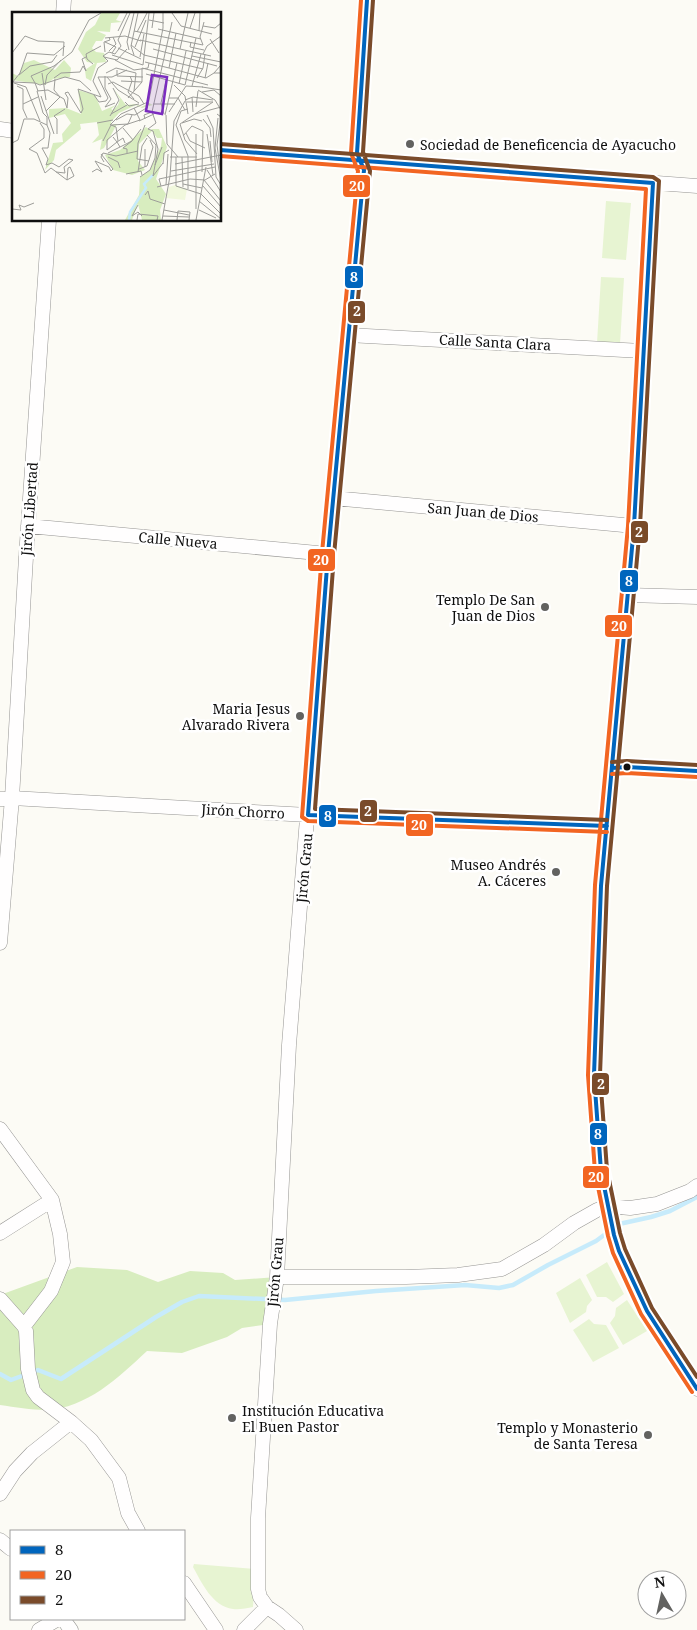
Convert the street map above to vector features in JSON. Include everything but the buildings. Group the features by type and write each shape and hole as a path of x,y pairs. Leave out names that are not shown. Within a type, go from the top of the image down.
{"street":[{"name":"Jirón Grau","path":"273,1611 260,1598 258,1588 258,1518 270,1324 276,1277 289,1045 328,554 364,170 357,153 367,0"},
{"path":"221,150 697,186"},
{"path":"653,183 642,351 634,526 601,886 594,1075 601,1171 619,1251 636,1290 661,1334 697,1389"},
{"name":"Jirón Libertad","path":"0,943 6,798 28,526 49,221"},
{"name":"Calle Santa Clara","path":"348,335 642,351"},
{"name":"San Juan de Dios","path":"334,498 634,526"},
{"name":"Calle Nueva","path":"28,526 328,554"},
{"path":"627,595 697,597"},
{"path":"612,768 627,766 697,771"},
{"name":"Jirón Chorro","path":"6,798 308,815 607,826"},
{"path":"0,1129 52,1200 60,1234 63,1262 51,1291 26,1331 28,1369 31,1385 38,1397 91,1440 118,1478 128,1513 137,1530"},
{"path":"276,1277 406,1277 458,1275 502,1269 544,1245 574,1223 609,1208 630,1208 657,1204 690,1191 697,1186"},
{"path":"0,1233 52,1200"},
{"path":"0,1299 26,1331"},
{"path":"0,1494 15,1471 32,1453 71,1422"},
{"path":"0,1540 10,1548"},
{"path":"185,1584 216,1630"},
{"path":"244,1630 273,1611 296,1630"},
{"path":"39,1630 56,1620"}],"green space":[{"path":"606,201 631,203 626,260 602,258"},
{"path":"601,277 624,278 620,344 597,343"},
{"path":"607,1262 624,1294 613,1302 606,1297 597,1297 586,1275"},
{"path":"77,1267 127,1270 158,1282 190,1271 223,1273 235,1280 277,1277 270,1324 242,1328 227,1337 182,1353 147,1351 101,1390 75,1404 46,1410 0,1405 0,1295"},
{"path":"580,1278 592,1300 587,1306 586,1312 570,1323 556,1293"},
{"path":"627,1300 647,1331 623,1345 610,1323 615,1316 616,1308"},
{"path":"589,1319 594,1324 606,1325 619,1348 593,1362 573,1330"},
{"path":"194,1564 255,1569 253,1607 233,1609 213,1599 193,1567"}],"waterway":[{"path":"0,1374 11,1380 38,1370 61,1379 156,1317 182,1302 199,1296 285,1300 465,1285 499,1288 513,1285 596,1241 619,1224 670,1211 697,1197"}],"transit line":[{"name":"20","path":"361,0 351,153 358,171 322,553 302,817 308,821 607,832"},
{"name":"8","path":"367,0 357,153 364,170 328,554 308,815 607,826"},
{"name":"2","path":"373,0 363,152 370,171 334,555 315,809 607,820"},
{"name":"2","path":"221,144 653,177 659,181 640,526 607,886 600,1075 607,1170 625,1249 652,1308 697,1377"},
{"name":"8","path":"221,150 653,183 634,526 601,886 594,1075 601,1171 619,1251 647,1311 697,1389"},
{"name":"20","path":"221,156 646,189 628,526 595,885 588,1075 595,1172 613,1253 641,1314 692,1392"},
{"name":"2","path":"612,762 627,761 697,765"},
{"name":"8","path":"612,768 627,767 697,771"},
{"name":"20","path":"612,774 627,773 697,777"}],"place":[{"name":"Sociedad de Beneficencia de Ayacucho","path":"410,144"},
{"name":"Templo De San Juan de Dios","path":"545,607"},
{"name":"Maria Jesus Alvarado Rivera","path":"300,716"},
{"name":"Museo Andrés A. Cáceres","path":"556,872"},
{"name":"Institución Educativa El Buen Pastor","path":"232,1418"},
{"name":"Templo y Monasterio de Santa Teresa","path":"648,1435"}]}
